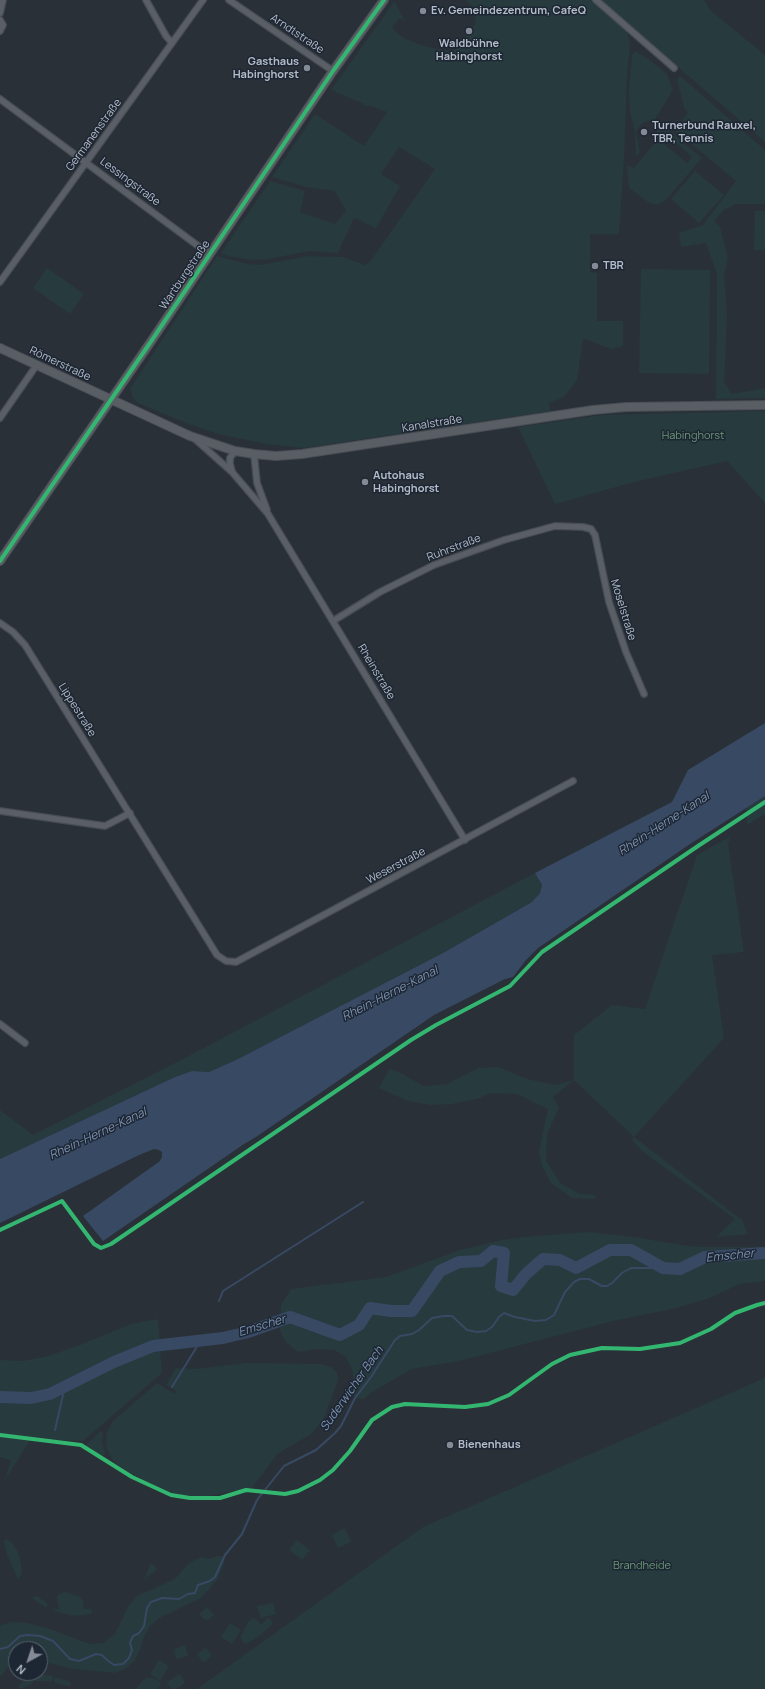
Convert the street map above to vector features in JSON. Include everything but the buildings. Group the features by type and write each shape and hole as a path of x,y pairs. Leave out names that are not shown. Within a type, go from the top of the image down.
{"main road":[{"name":"Wartburgstraße","path":"0,561 112,400 333,71 384,0"},
{"name":"Römerstraße","path":"0,348 112,400"},
{"name":"Kanalstraße","path":"112,400 190,436 235,451 276,456 302,454 593,410 626,407 765,405"}],"street":[{"path":"0,13 3,0"},
{"path":"146,0 166,36 172,43"},
{"name":"Germanenstraße","path":"0,282 203,0"},
{"name":"Arndtstraße","path":"229,0 333,71"},
{"path":"596,0 674,68"},
{"path":"0,20 3,25 0,31"},
{"name":"Lessingstraße","path":"0,99 209,254"},
{"path":"0,418 36,366"},
{"name":"Rheinstraße","path":"190,436 232,472 268,514 465,840"},
{"path":"232,472 230,458 235,451"},
{"name":"Rheinstraße","path":"254,454 257,483 268,514"},
{"name":"Ruhrstraße","path":"333,621 380,592 422,571 504,540 555,526 583,527 591,529"},
{"name":"Moselstraße","path":"591,529 595,535 608,602 626,652 644,694"},
{"name":"Lippestraße","path":"0,623 13,632 25,645 217,955 226,961"},
{"name":"Weserstraße","path":"226,961 236,962 573,781"},
{"path":"0,811 105,826 130,813"},
{"path":"0,1024 25,1043"}],"green space":[{"path":"466,0 594,0 627,31 630,44 627,75 624,160 619,234 590,234 590,272 597,273 597,321 623,321 623,346 611,349 583,338 577,380 564,397 549,403 550,411 303,448 266,444 219,434 186,423 138,403 133,398 130,389 217,256 248,264 261,265 308,256 343,257 365,265 370,262 435,169 399,147 381,174 400,186 376,228 354,218 338,253 311,251 268,259 253,260 228,256 221,253 270,181 305,191 300,212 335,224 346,211 335,191 306,187 272,177 315,114 364,146 387,112 368,105 367,107 364,104 331,90 394,2 405,22 400,18 392,27 396,32 404,38 424,46 451,52 457,48 475,25 476,10"},
{"path":"600,0 704,0 711,11 765,55 765,142"},
{"path":"635,51 647,58 667,74 673,90 655,119 702,158 665,201 656,205 648,202 629,188 627,165 634,168 658,139 687,163 692,157 664,132 656,132 659,128 652,120 642,123 636,131 640,153 636,156 635,131 630,112 629,90 632,55"},
{"path":"680,76 765,150 765,204 736,204 724,210 714,221 720,227 728,258 724,275 727,316 724,382 732,394 765,388 765,398 716,399 717,274 706,243 681,247 679,233 703,225 736,181 676,131 688,112 685,110 677,80"},
{"path":"695,171 724,195 699,223 671,199"},
{"path":"755,211 765,211 765,250 754,250"},
{"path":"47,268 84,294 70,314 33,288"},
{"path":"641,269 710,270 709,374 639,373"},
{"name":"Habinghorst","path":"765,411 765,503 727,461 634,482 555,504 518,427 603,415"},
{"path":"765,796 765,814 747,825 746,808"},
{"path":"731,836 728,844 744,952 712,955 724,1038 634,1137 574,1080 574,1035 612,1005 645,1009 697,855"},
{"path":"535,873 542,885 540,893 532,902 443,953 236,1060 209,1072 192,1071 175,1077 0,1159 0,1110 33,1135 183,1059"},
{"path":"498,1067 527,1079 555,1085 574,1080 553,1097 559,1108 547,1134 546,1160 560,1183 580,1194 596,1195 595,1199 572,1198 551,1183 542,1166 539,1151 548,1109 517,1094 490,1093 480,1098 452,1104 430,1105 408,1101 379,1088 389,1069 399,1072 423,1086 447,1084 479,1068"},
{"path":"634,1137 742,1220 748,1234 716,1237 735,1219 642,1151 632,1140"},
{"path":"589,1232 633,1237 694,1247 765,1247 765,1281 740,1284 707,1299 672,1309 613,1321 459,1361 412,1369 372,1392 364,1399 355,1398 350,1390 354,1384 352,1369 346,1357 334,1350 317,1349 298,1352 286,1342 280,1330 281,1305 291,1289 386,1277 460,1250 502,1240"},
{"path":"158,1319 162,1373 83,1441 31,1439 5,1480 11,1460 0,1457 0,1360 22,1361 45,1357 80,1345 131,1324"},
{"path":"247,1363 320,1364 332,1367 337,1373 338,1380 323,1421 311,1434 277,1454 252,1488 203,1497 179,1495 159,1489 118,1465 112,1459 107,1449 106,1441 107,1433 112,1422 157,1383 175,1394 176,1391 166,1385 176,1368 196,1369"},
{"name":"Brandheide","path":"765,1378 765,1689 197,1689 423,1527"},
{"path":"101,1431 103,1433 102,1443 105,1454 102,1456 86,1445"},
{"path":"345,1528 351,1542 338,1548 332,1535"},
{"path":"6,1539 12,1543 18,1552 22,1572 18,1580 6,1552 4,1541"},
{"path":"297,1540 310,1550 302,1560 289,1550"},
{"path":"222,1556 225,1561 217,1580 201,1598 159,1618 150,1626 134,1661 125,1669 115,1673 74,1669 48,1663 48,1641 8,1641 8,1667 0,1677 0,1627 2,1625 11,1622 27,1623 47,1628 90,1644 103,1643 115,1634 129,1605 137,1596 175,1579 188,1564 201,1557 209,1559"},
{"path":"151,1563 157,1569 144,1580 144,1579"},
{"path":"65,1592 78,1596 82,1599 84,1604 83,1609 91,1609 92,1614 73,1616 54,1611 55,1609 59,1609 57,1597 59,1594"},
{"path":"35,1596 47,1603 47,1608 32,1598"},
{"path":"273,1603 276,1614 261,1618 257,1606"},
{"path":"207,1607 214,1615 206,1621 199,1614"},
{"path":"269,1617 273,1623 261,1635 246,1644 244,1643 240,1637 248,1622 253,1618 261,1625"},
{"path":"230,1623 241,1630 232,1644 221,1637"},
{"path":"185,1645 188,1656 176,1659 174,1649"},
{"path":"206,1648 212,1656 203,1663 197,1654"},
{"path":"159,1660 169,1666 160,1681 150,1674"},
{"path":"180,1674 185,1683 176,1689 171,1689 167,1682"},
{"path":"48,1675 53,1676 52,1681 48,1681"},
{"path":"55,1677 71,1682 70,1687 54,1682"},
{"path":"153,1678 160,1682 161,1684 158,1689 136,1689 143,1680"},
{"path":"33,1681 31,1684 21,1689 18,1687 22,1682"}],"water":[{"name":"Rhein-Herne-Kanal","path":"765,723 765,796 690,844 538,948 526,960 513,977 505,979 434,1015 103,1241 83,1216 160,1161 162,1152 159,1150 154,1149 139,1155 0,1223 0,1159 175,1077 192,1071 209,1072 236,1060 443,953 532,902 540,893 542,885 535,873 672,802 688,770"}],"waterway":[{"path":"219,1301 223,1291 363,1202"},
{"name":"Emscher","path":"0,1397 31,1398 50,1394 114,1362 153,1346 223,1338 248,1332 290,1317 340,1335 359,1325 370,1308 391,1311 412,1311 440,1271 459,1262 481,1261 493,1251 504,1253 501,1286 513,1290 526,1274 543,1259 560,1260 576,1268 610,1250 631,1250 663,1268 680,1269 705,1257 765,1253"},
{"name":"Suderwicher Bach","path":"0,1649 8,1647 20,1636 40,1636 53,1641 70,1659 79,1661 96,1654 102,1655 114,1665 123,1664 129,1658 132,1650 130,1643 133,1636 139,1633 144,1626 147,1608 151,1602 162,1598 179,1599 188,1594 195,1593 198,1585 210,1581 215,1577 225,1555 242,1534 257,1500 284,1466 316,1450 335,1433 341,1426 355,1398 371,1377 395,1340 400,1336 412,1334 419,1330 432,1318 443,1316 452,1316 467,1330 477,1332 486,1331 492,1327 504,1313 535,1321 546,1320 554,1315 565,1292 574,1282 580,1279 589,1279 602,1286 607,1286 622,1273 631,1268 663,1268"},
{"name":"Suderwicher Bach","path":"172,1387 201,1340"},
{"path":"55,1430 65,1386"}],"cycle path":[{"path":"0,561 152,340 333,71 384,0"},
{"path":"0,1230 62,1201 94,1244 101,1248 111,1244 411,1040 510,986 542,952 765,802"},
{"path":"0,1435 81,1445 132,1477 171,1495 190,1498 220,1498 246,1490 285,1494 298,1491 320,1480 333,1470 350,1451 372,1420 392,1407 405,1404 465,1407 488,1404 509,1395 552,1364 570,1355 602,1348 640,1349 680,1343 711,1329 735,1313 765,1303"}],"place":[{"name":"Ev. Gemeindezentrum, CafeQ","path":"423,11"},
{"name":"Waldbühne Habinghorst","path":"469,31"},
{"name":"Gasthaus Habinghorst","path":"307,68"},
{"name":"Turnerbund Rauxel, TBR, Tennis","path":"644,132"},
{"name":"TBR","path":"595,266"},
{"name":"Autohaus Habinghorst","path":"365,482"},
{"name":"Bienenhaus","path":"450,1445"}]}
